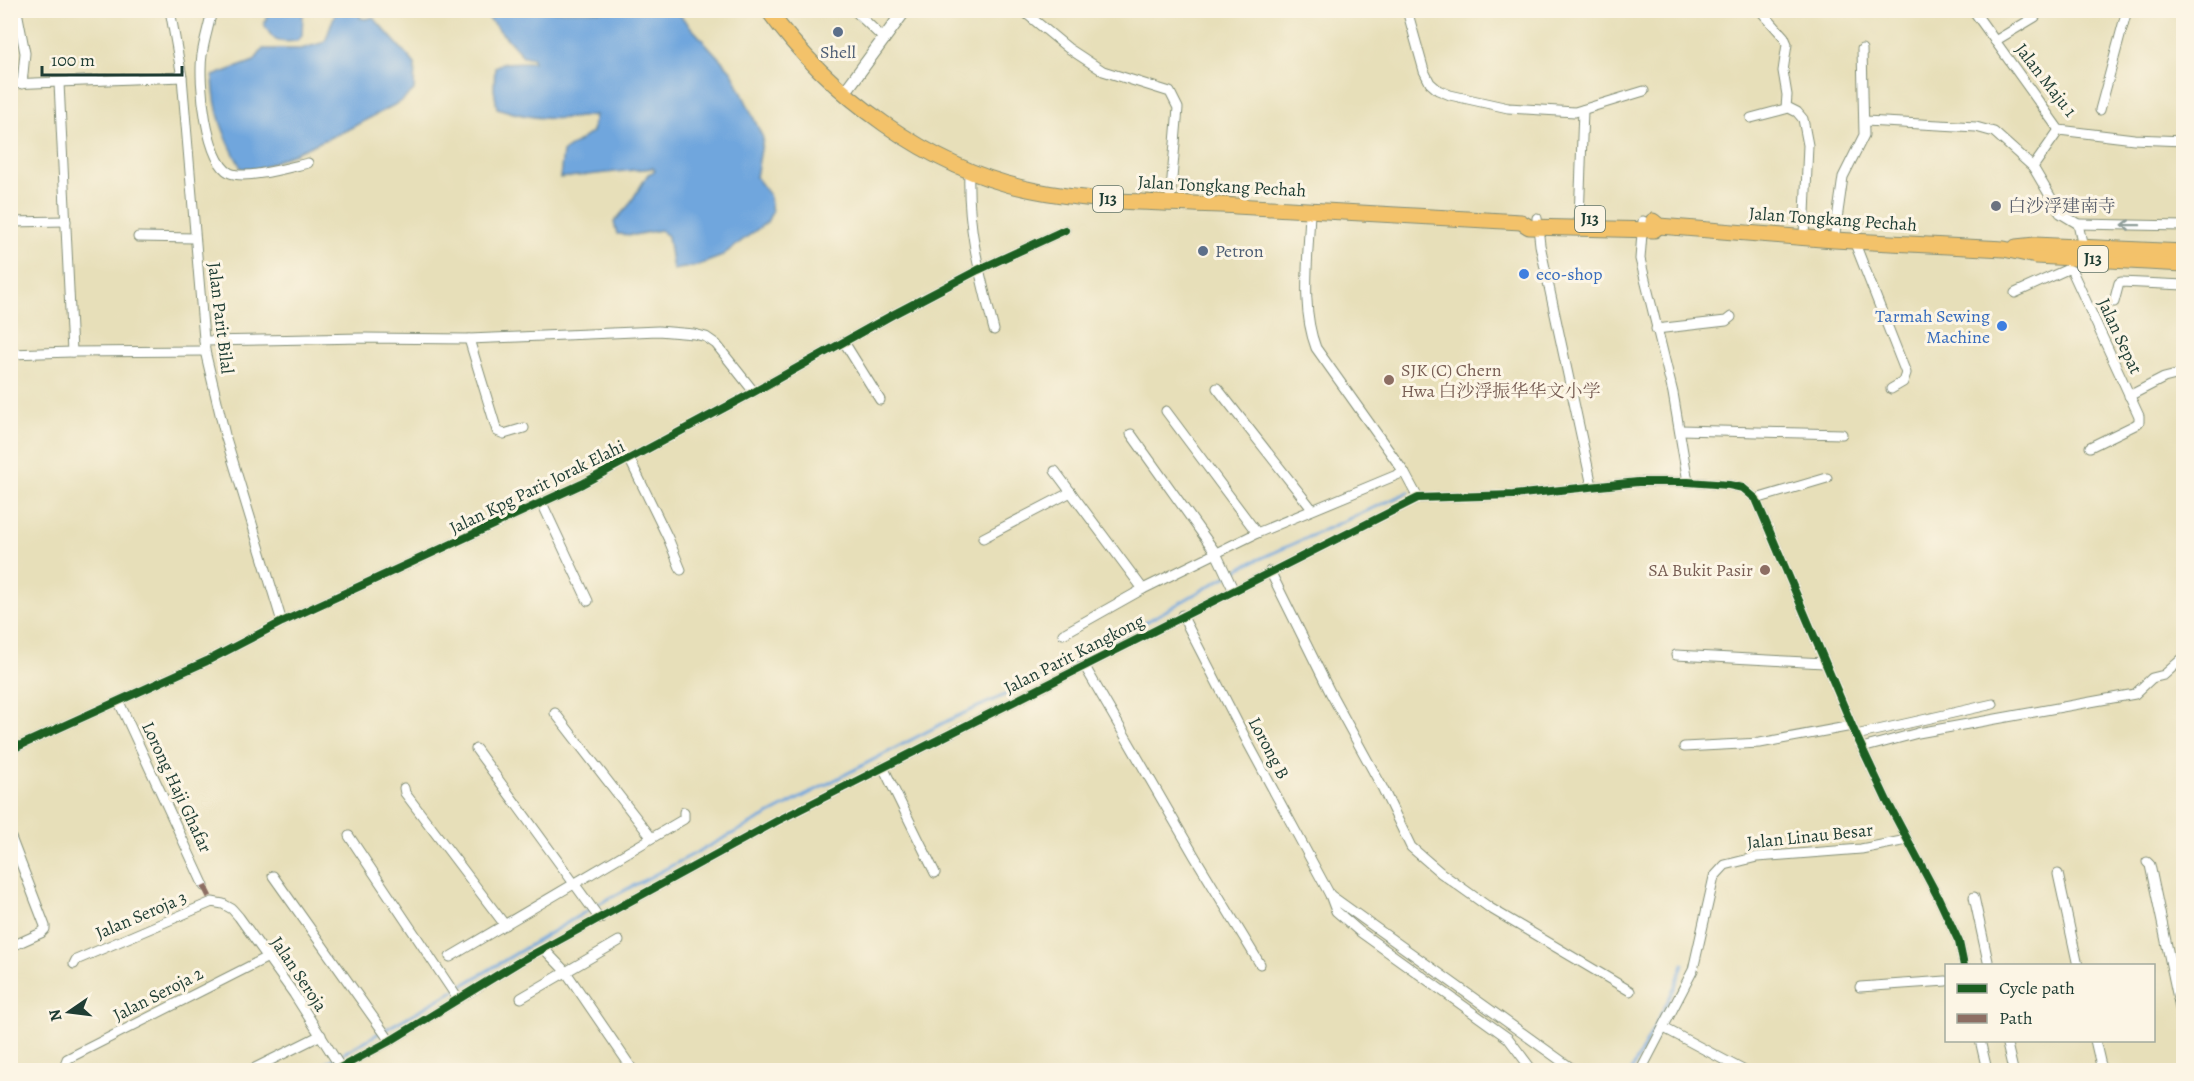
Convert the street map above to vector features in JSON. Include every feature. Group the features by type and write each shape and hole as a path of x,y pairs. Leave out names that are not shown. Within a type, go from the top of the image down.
{"main road":[{"name":"Jalan Tongkang Pechah","path":"768,10 795,45 844,93 912,141 969,171 1042,192 1070,196 1521,222 1528,217 1537,223 1642,226"},
{"name":"Jalan Tongkang Pechah","path":"1537,223 1579,219 1642,226 1654,230 1659,226 1834,240 2004,249 2036,256 2184,264"},
{"name":"Jalan Tongkang Pechah","path":"2076,258 2184,252"}],"street":[{"name":"Jalan Parit Bilal","path":"170,10 182,77 205,351 225,435 282,622"},
{"path":"212,10 201,56 200,76 202,102 209,133 222,166 231,173 247,174 308,163"},
{"path":"854,10 883,38"},
{"path":"844,93 905,10"},
{"path":"1022,10 1068,48 1103,71 1170,92 1175,98 1178,115 1170,202"},
{"path":"1407,10 1424,70 1430,82 1438,90 1450,95 1508,108 1583,110 1644,91"},
{"path":"1760,10 1784,37 1787,44 1783,71 1787,95 1786,108"},
{"name":"Jalan Maju 1","path":"1973,10 2059,130 2123,138 2184,141"},
{"path":"1995,41 2035,17 2040,10"},
{"path":"2100,110 2127,10"},
{"path":"17,11 25,53 23,79"},
{"path":"1834,240 1843,177 1864,135 1862,49"},
{"path":"10,84 23,79 59,83 182,77"},
{"path":"59,83 72,352"},
{"path":"1751,118 1786,108 1797,112 1803,119 1808,145 1804,237"},
{"path":"1579,219 1583,110"},
{"path":"1864,121 1976,127 1994,132 2033,167 2060,213 2078,224 2184,226"},
{"path":"2033,167 2059,130"},
{"path":"969,171 968,203 972,238 994,330"},
{"path":"1310,210 1307,302 1311,334 1316,348 1404,472 1418,498 1513,495 1638,482 1688,482 1743,488 1756,500 1862,748 1959,942 1964,964"},
{"path":"10,222 66,220"},
{"path":"1537,223 1592,486"},
{"name":"Jalan Sepat","path":"2078,224 2076,258 2072,271 2139,416 2139,422 2090,447"},
{"path":"1642,226 1640,259 1680,430 1688,482"},
{"name":"Jalan Kpg Parit Jorak Elahi","path":"10,750 121,707 282,622 544,507 632,464 844,342 978,270 1065,230"},
{"path":"138,237 195,238"},
{"path":"1854,241 1906,373 1903,382 1891,389"},
{"path":"2015,293 2076,258"},
{"path":"2145,262 2151,283"},
{"path":"2114,302 2120,282 2184,285"},
{"path":"1656,329 1726,321 1731,317"},
{"path":"204,341 469,339 658,331 694,334 706,337 716,345 754,392"},
{"path":"469,339 497,431 504,434 524,428"},
{"path":"844,342 880,400"},
{"path":"10,354 205,351"},
{"path":"2129,396 2164,378 2184,374"},
{"path":"1217,388 1312,509"},
{"path":"1166,411 1257,533"},
{"path":"1680,430 1842,434"},
{"path":"1131,434 1216,553 1231,585"},
{"path":"632,464 681,570"},
{"path":"1055,471 1143,589"},
{"path":"1063,634 1143,589 1257,533 1404,472"},
{"path":"1756,500 1827,478"},
{"path":"983,538 1071,492"},
{"name":"Jalan Parit Kangkong","path":"337,1063 454,992 544,949 598,916 744,838 1182,615 1231,585 1270,571 1418,498"},
{"path":"544,507 588,601"},
{"path":"1270,571 1411,847 1441,873 1490,908 1630,991"},
{"name":"Lorong B","path":"1182,615 1259,766 1330,895 1336,911 1359,931 1508,1038 1532,1071"},
{"path":"1676,655 1824,663"},
{"path":"1862,748 1918,733 2136,694 2152,678 2164,675 2184,657"},
{"path":"1084,665 1260,964"},
{"path":"1684,747 1760,743 1854,730 1993,704"},
{"name":"Lorong Haji Ghafar","path":"121,707 204,886"},
{"path":"555,713 651,837"},
{"path":"476,749 598,916"},
{"path":"883,767 935,873"},
{"path":"404,788 412,802 505,925"},
{"path":"450,957 684,819 684,812"},
{"path":"10,835 45,926 45,930 41,933 10,947"},
{"path":"349,836 454,992"},
{"name":"Jalan Linau Besar","path":"1641,1071 1694,970 1714,877 1725,865 1783,853 1860,849 1907,840"},
{"path":"2146,862 2150,865 2184,1027"},
{"path":"2058,874 2078,964"},
{"path":"273,876 386,1035"},
{"path":"1330,895 1574,1071"},
{"path":"1974,897 1989,964"},
{"name":"Jalan Seroja 3","path":"74,964 76,960 212,902 223,904"},
{"name":"Jalan Seroja","path":"223,904 239,917 268,957 321,1035 337,1063"},
{"path":"1359,931 1365,922"},
{"path":"521,998 619,941"},
{"path":"544,949 566,972 633,1071"},
{"name":"Jalan Seroja 2","path":"66,1062 268,957"},
{"path":"1860,987 1945,981"},
{"path":"1664,1028 1743,1071"},
{"path":"251,1071 321,1035"},
{"path":"1980,1042 1987,1071"},
{"path":"2006,1042 2013,1071"},
{"path":"2095,1042 2102,1071"}],"water":[{"path":"269,11 303,11 302,36 297,41 290,42 280,42 274,38 264,24"},
{"path":"336,11 361,11 360,18 373,17 415,64 414,90 402,101 345,131 258,169 241,168 221,124 215,101 213,76 254,61 263,49 301,49 325,42"},
{"path":"482,11 676,11 732,72 763,138 756,177 769,194 772,212 767,222 720,257 696,266 673,270 668,236 660,230 634,235 617,234 614,222 629,205 648,174 655,171 653,168 560,178 563,152 592,132 595,115 546,118 522,115 497,108 494,89 495,67 502,63 533,62 533,58 523,56"}],"waterway":[{"path":"314,1070 450,993 597,905 949,720 1069,666 1246,565 1409,492"},
{"path":"1632,1070 1675,987 1683,964"}],"marked path":[{"path":"204,886 212,902"}],"cycle path":[{"path":"10,750 207,661 282,622 582,484 894,314 978,270 1065,230"},
{"path":"336,1070 390,1041 519,962 777,821 1418,498 1513,495 1638,482 1729,485 1743,488 1756,499 1856,735 1887,801 1938,897 1959,942 1964,964"}],"place":[{"name":"Shell","path":"838,32"},
{"name":"白沙浮建南寺","path":"1996,206"},
{"name":"Petron","path":"1203,251"},
{"name":"eco-shop","path":"1524,274"},
{"name":"Tarmah Sewing Machine","path":"2002,326"},
{"name":"SJK (C) Chern Hwa 白沙浮振华华文小学","path":"1389,380"},
{"name":"SA Bukit Pasir","path":"1765,570"}]}
